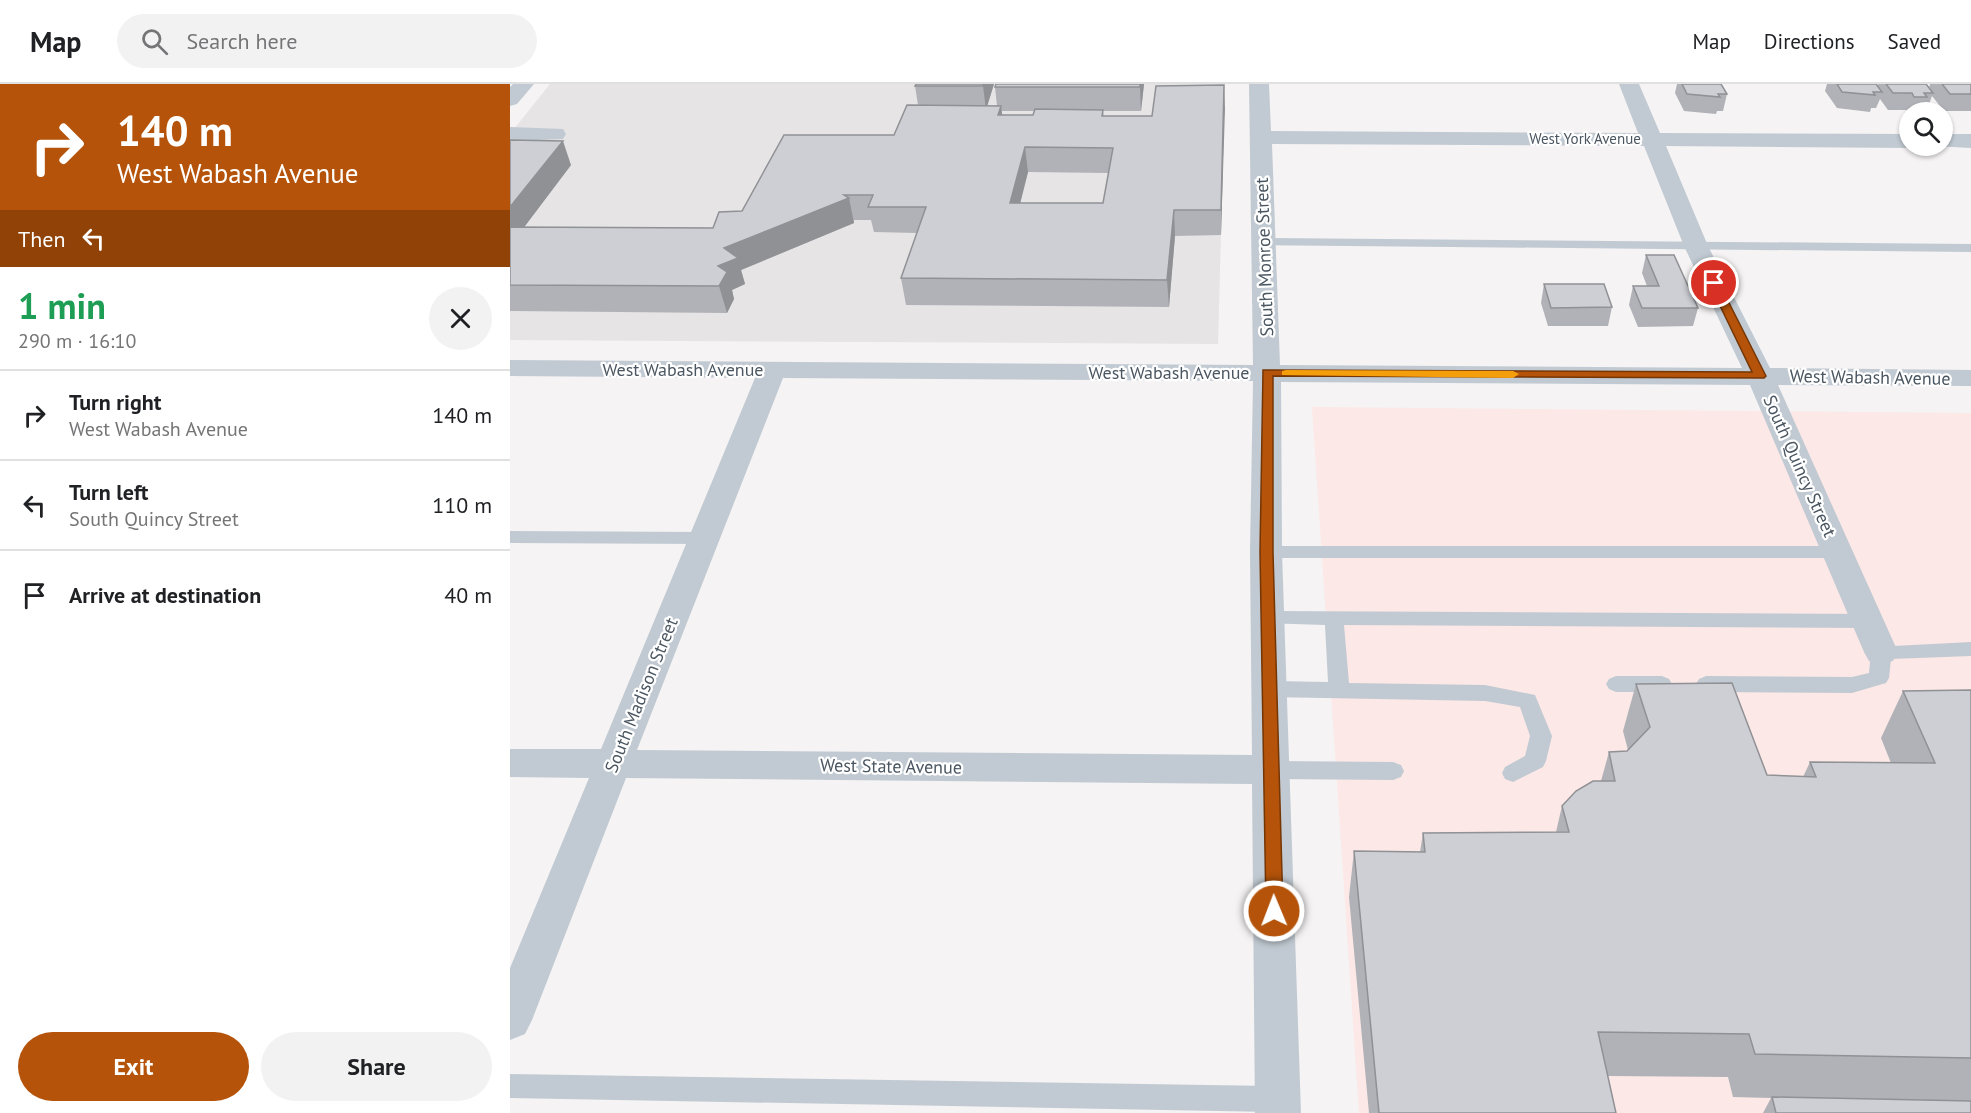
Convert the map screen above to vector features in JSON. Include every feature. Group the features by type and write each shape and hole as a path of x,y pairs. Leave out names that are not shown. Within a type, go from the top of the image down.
{"street":[{"path":"510,100 524,84"},
{"name":"South Monroe Street","path":"1259,84 1267,373 1266,552 1278,1106"},
{"name":"South Quincy Street","path":"1629,84 1696,246 1760,376 1881,652"},
{"path":"510,134 555,134"},
{"name":"West York Avenue","path":"1261,137 1899,141"},
{"path":"1953,141 1971,141"},
{"name":"West Wabash Avenue","path":"510,368 1971,378"},
{"name":"South Madison Street","path":"510,1020 772,369"},
{"name":"West State Avenue","path":"510,763 1272,770"}],"lane":[{"path":"1262,242 1971,248"},
{"path":"510,537 704,538"},
{"path":"1266,552 1838,552"},
{"path":"1268,618 1868,621"},
{"path":"1334,618 1339,690"},
{"path":"1616,684 1852,685 1879,678 1881,652 1971,649"},
{"path":"1270,689 1485,693 1528,701 1541,736 1535,761 1514,773"},
{"path":"1272,770 1392,771"},
{"path":"510,1086 1278,1106"}],"shaded area":[{"path":"550,84 1225,84 1218,344 510,340 510,134"},
{"path":"1312,407 1971,413 1971,1113 1359,1113"}],"building":[{"path":"916,84 983,84 983,86 915,86"},
{"path":"996,84 1140,84 1140,87 995,87"},
{"path":"1682,84 1721,84 1727,94 1718,94 1720,97 1687,94"},
{"path":"1837,84 1876,84 1882,92 1873,92 1875,95 1842,92"},
{"path":"1886,84 1926,84 1933,93 1924,93 1927,97 1914,97 1912,93 1893,93"},
{"path":"1942,84 1971,84 1971,94 1950,94"},
{"path":"1224,85 1221,210 1174,210 1167,280 901,278 926,207 868,207 873,195 844,195 849,198 724,248 738,258 718,266 727,272 719,286 510,285 510,227 713,228 719,212 742,211 784,135 894,135 907,105 1001,106 998,115 1033,115 1035,109 1103,110 1102,116 1152,116 1156,86","holes":["1025,147 1113,148 1103,203 1010,203"]},
{"path":"510,140 563,141 510,207"},
{"path":"1646,255 1674,255 1698,308 1642,308 1633,286 1659,286"},
{"path":"1544,284 1604,284 1612,307 1551,308"},
{"path":"1732,683 1767,775 1816,777 1810,762 1935,763 1903,691 1971,690 1971,1058 1755,1054 1749,1034 1598,1032 1616,1113 1379,1113 1354,851 1425,852 1423,833 1569,832 1562,806 1576,791 1593,781 1615,781 1609,752 1627,751 1650,727 1636,684"},
{"path":"1772,1097 1971,1101 1971,1113 1776,1113"}],"slow traffic":[{"path":"1286,373 1513,374"}],"route":[{"path":"1274,911 1266,552 1267,373 1760,376 1714,283"}]}
